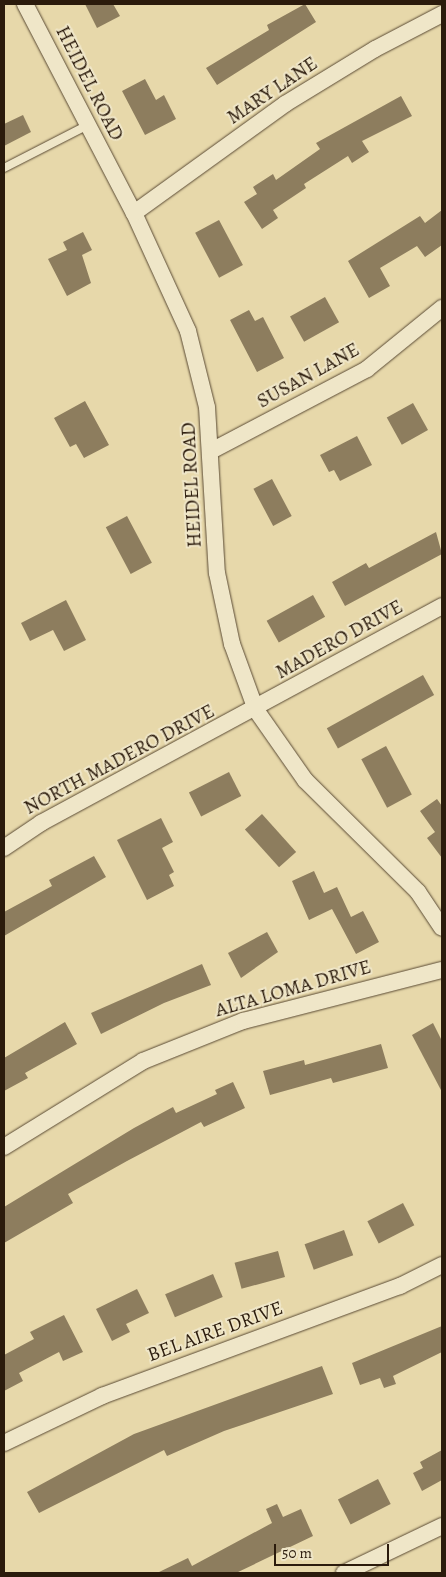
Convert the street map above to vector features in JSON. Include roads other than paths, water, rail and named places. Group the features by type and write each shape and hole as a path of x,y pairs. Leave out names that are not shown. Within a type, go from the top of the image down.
{"street":[{"name":"HEIDEL ROAD","path":"26,4 134,213 192,344 207,407 217,573 232,644 256,710 305,780 418,892 442,928"},
{"name":"MARY LANE","path":"134,213 285,104 375,49 442,14"},
{"name":"SUSAN LANE","path":"211,451 367,369 442,308"},
{"name":"MADERO DRIVE","path":"256,710 442,606"},
{"name":"NORTH MADERO DRIVE","path":"4,848 41,823 135,771 256,710"},
{"name":"ALTA LOMA DRIVE","path":"4,1147 143,1061 243,1021 442,970"},
{"name":"BEL AIRE DRIVE","path":"4,1443 102,1396 400,1286 442,1265"},
{"path":"344,1573 442,1526"}],"lane":[{"path":"4,168 88,125"}]}
